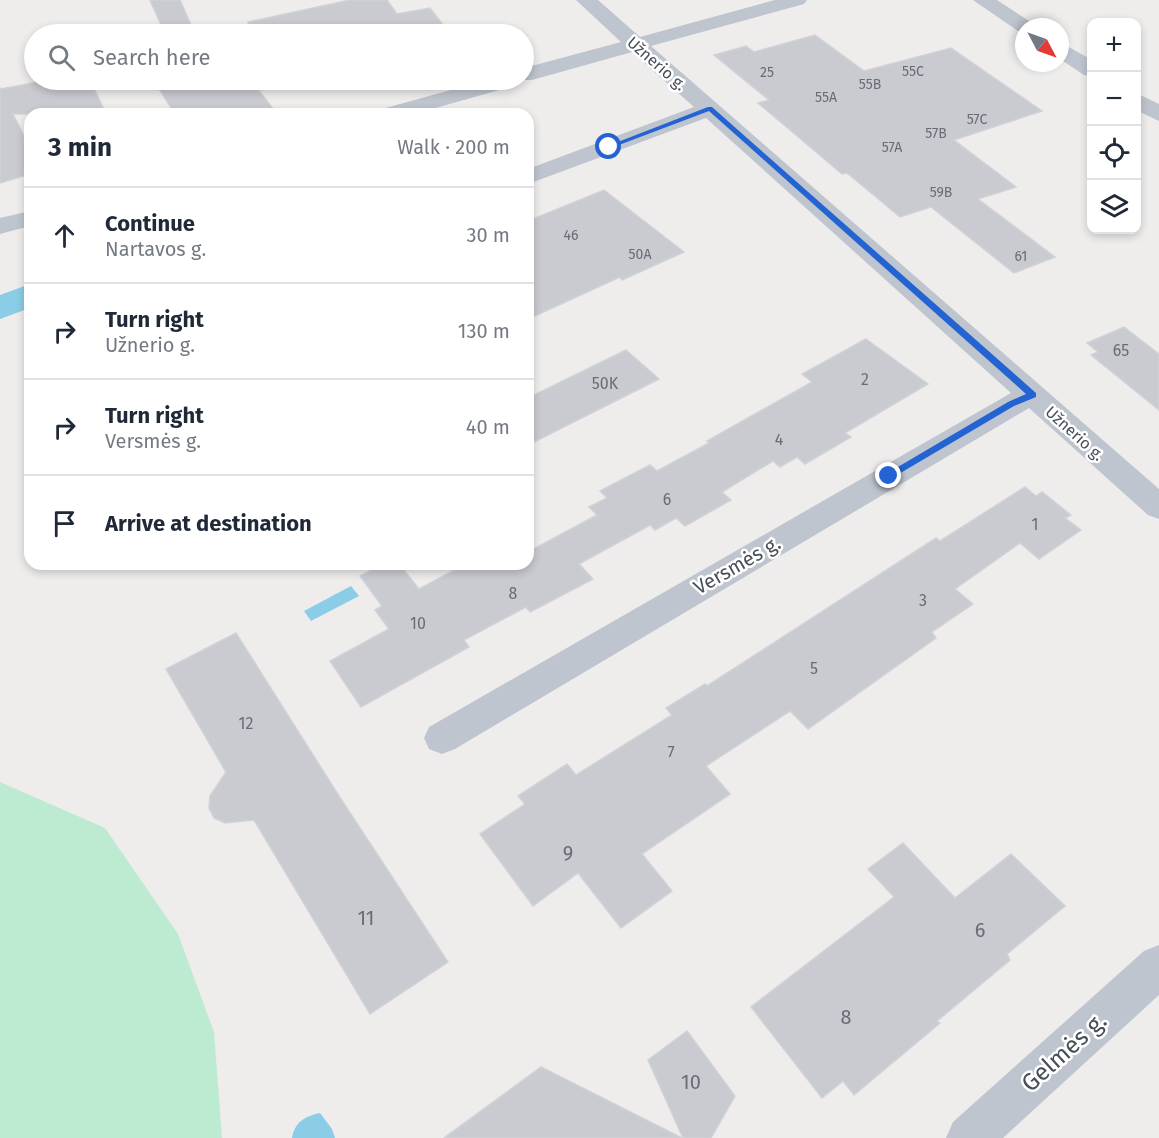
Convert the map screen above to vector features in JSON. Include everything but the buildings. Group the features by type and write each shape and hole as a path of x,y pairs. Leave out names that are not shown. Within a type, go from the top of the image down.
{"street":[{"name":"Užnerio g.","path":"586,0 1159,507"},
{"path":"534,72 797,0"},
{"path":"983,0 1015,21"},
{"path":"1069,56 1087,67"},
{"path":"411,108 474,90"},
{"path":"1141,103 1159,114"},
{"path":"534,175 710,109"},
{"path":"0,226 24,220"},
{"name":"Versmės g.","path":"442,738 1000,410 1033,395"},
{"name":"Gelmės g.","path":"969,1138 1159,966"}],"green space":[{"path":"0,782 105,828 178,934 214,1032 222,1138 0,1138"}],"water":[{"path":"24,286 24,310 0,319 0,295"},
{"path":"351,586 359,596 311,621 304,611"},
{"path":"320,1113 332,1129 335,1138 292,1138 295,1128 301,1121"}],"route":[{"path":"609,147 710,109 1033,395 1011,404 889,476"}]}
